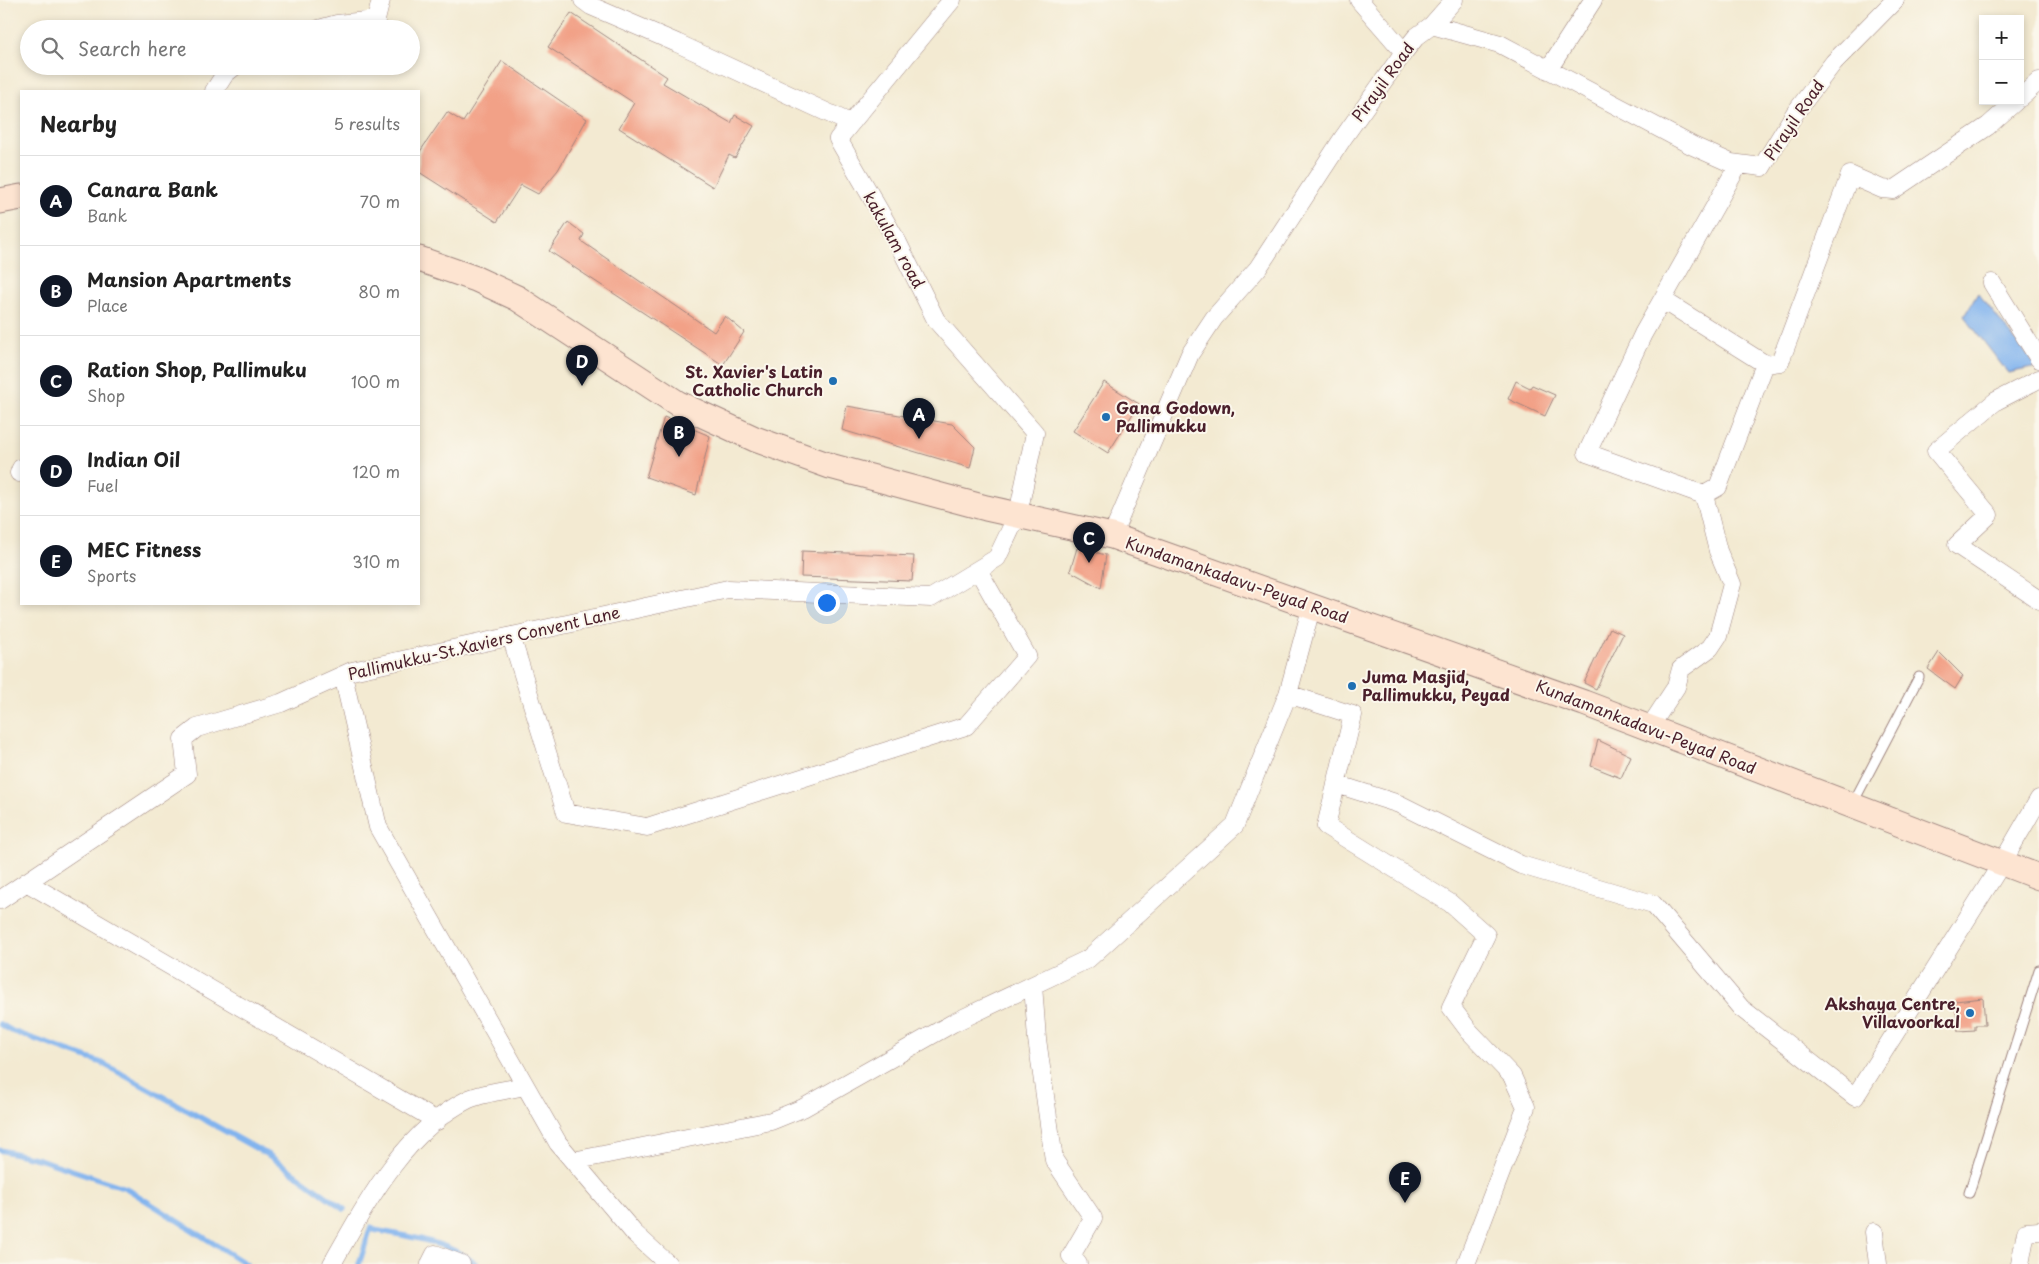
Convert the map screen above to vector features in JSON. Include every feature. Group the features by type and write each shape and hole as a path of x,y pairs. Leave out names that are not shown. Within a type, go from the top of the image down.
{"main road":[{"path":"0,202 20,198"},
{"name":"Kundamankadavu-Peyad Road","path":"420,259 476,279 517,298 677,403 755,439 830,466 1112,536 1312,605 1650,728 2039,877"}],"street":[{"path":"376,20 381,0"},
{"path":"583,0 591,6 677,43 850,123"},
{"name":"kakulam road","path":"952,0 838,139 898,243 936,320 1035,433 1018,514"},
{"path":"1359,0 1404,52"},
{"path":"1432,25 1454,0"},
{"path":"1548,70 1593,0"},
{"name":"Pirayil Road","path":"1112,536 1190,354 1214,318 1258,268 1343,138 1404,52 1416,37 1432,25 1500,44 1693,146 1731,163 1762,167 1795,113 1834,62 1895,0"},
{"path":"215,90 224,75"},
{"path":"2024,94 2039,81"},
{"path":"1663,300 1765,364 1780,362 1850,175 1882,189 1893,190 1988,126 2012,105"},
{"path":"1731,163 1736,169 1643,334 1587,453 1704,495 1718,487 1765,364"},
{"path":"1992,283 2039,359"},
{"path":"2039,379 1996,401 1936,451 1989,515 1957,545 2039,600"},
{"path":"1650,728 1676,687 1681,669 1710,648 1718,636 1732,584 1718,551 1704,495"},
{"name":"Pallimukku-St.Xaviers Convent Lane","path":"0,900 187,774 183,739 197,728 281,703 352,671 728,589 931,598 997,558 1018,514"},
{"path":"512,636 566,813 647,827 795,782 966,726 1027,656 978,570"},
{"path":"573,1161 771,1121 803,1108 953,1023 1088,960 1235,825 1288,694 1312,605"},
{"path":"343,675 378,827 558,1143 634,1233 668,1264"},
{"path":"1288,694 1353,716 1326,826 1450,903 1486,935 1451,1006 1469,1032 1512,1076 1526,1107 1466,1264"},
{"path":"1336,784 1399,804 1521,865 1653,904 1741,1008 1855,1098 2002,862 2039,799"},
{"path":"26,882 437,1121"},
{"path":"1033,985 1037,1039 1054,1160 1093,1218 1071,1256 1078,1264"},
{"path":"332,1264 357,1219 408,1146 437,1121 470,1099 525,1086"},
{"path":"1874,1232 1878,1264"},
{"path":"2020,1264 2026,1232 2039,1232"},
{"path":"430,1264 434,1254 461,1264"}],"lane":[{"path":"1852,805 1919,677"},
{"path":"1969,1193 2039,970"}],"water":[{"path":"1978,293 2037,367 2008,373 1964,316"}],"building":[{"path":"571,13 667,77 663,83 731,123 735,115 754,126 735,158 729,155 713,187 619,128 634,103 548,47"},
{"path":"502,61 587,119 558,170 538,194 521,185 497,222 420,173 420,152 447,112 463,122"},
{"path":"568,222 584,234 581,241 714,332 725,316 744,332 723,365 549,251"},
{"path":"1516,381 1530,388 1532,385 1555,395 1545,416 1508,399"},
{"name":"Gana Godown, Pallimukku","path":"1104,382 1139,404 1108,453 1073,431"},
{"path":"847,406 952,424 975,447 970,468 842,430"},
{"path":"664,417 710,436 696,495 646,477"},
{"path":"1077,548 1106,555 1101,588 1070,571"},
{"path":"802,551 914,556 912,581 801,577"},
{"path":"1610,628 1623,634 1596,689 1584,683"},
{"path":"1939,652 1963,676 1955,689 1928,669"},
{"path":"1598,740 1631,756 1621,778 1591,766"},
{"name":"Akshaya Centre, Villavoorkal","path":"1983,998 1985,1025 1975,1025 1975,1030 1958,1031 1955,1001"}],"waterway":[{"path":"0,1024 12,1031 102,1063 270,1156 344,1209"},
{"path":"0,1150 39,1159 126,1188 246,1264"},
{"path":"359,1264 371,1227 374,1230 441,1245 465,1256 476,1264"}],"place":[{"name":"St. Xavier's Latin Catholic Church","path":"833,381"},
{"name":"Indian Oil","path":"582,386"},
{"name":"Gana Godown, Pallimukku","path":"1106,417"},
{"name":"Canara Bank","path":"919,439"},
{"name":"Mansion Apartments","path":"679,457"},
{"name":"Ration Shop, Pallimuku","path":"1089,563"},
{"name":"Juma Masjid, Pallimukku, Peyad","path":"1352,686"},
{"name":"Akshaya Centre, Villavoorkal","path":"1970,1013"},
{"name":"MEC Fitness","path":"1405,1203"}]}
